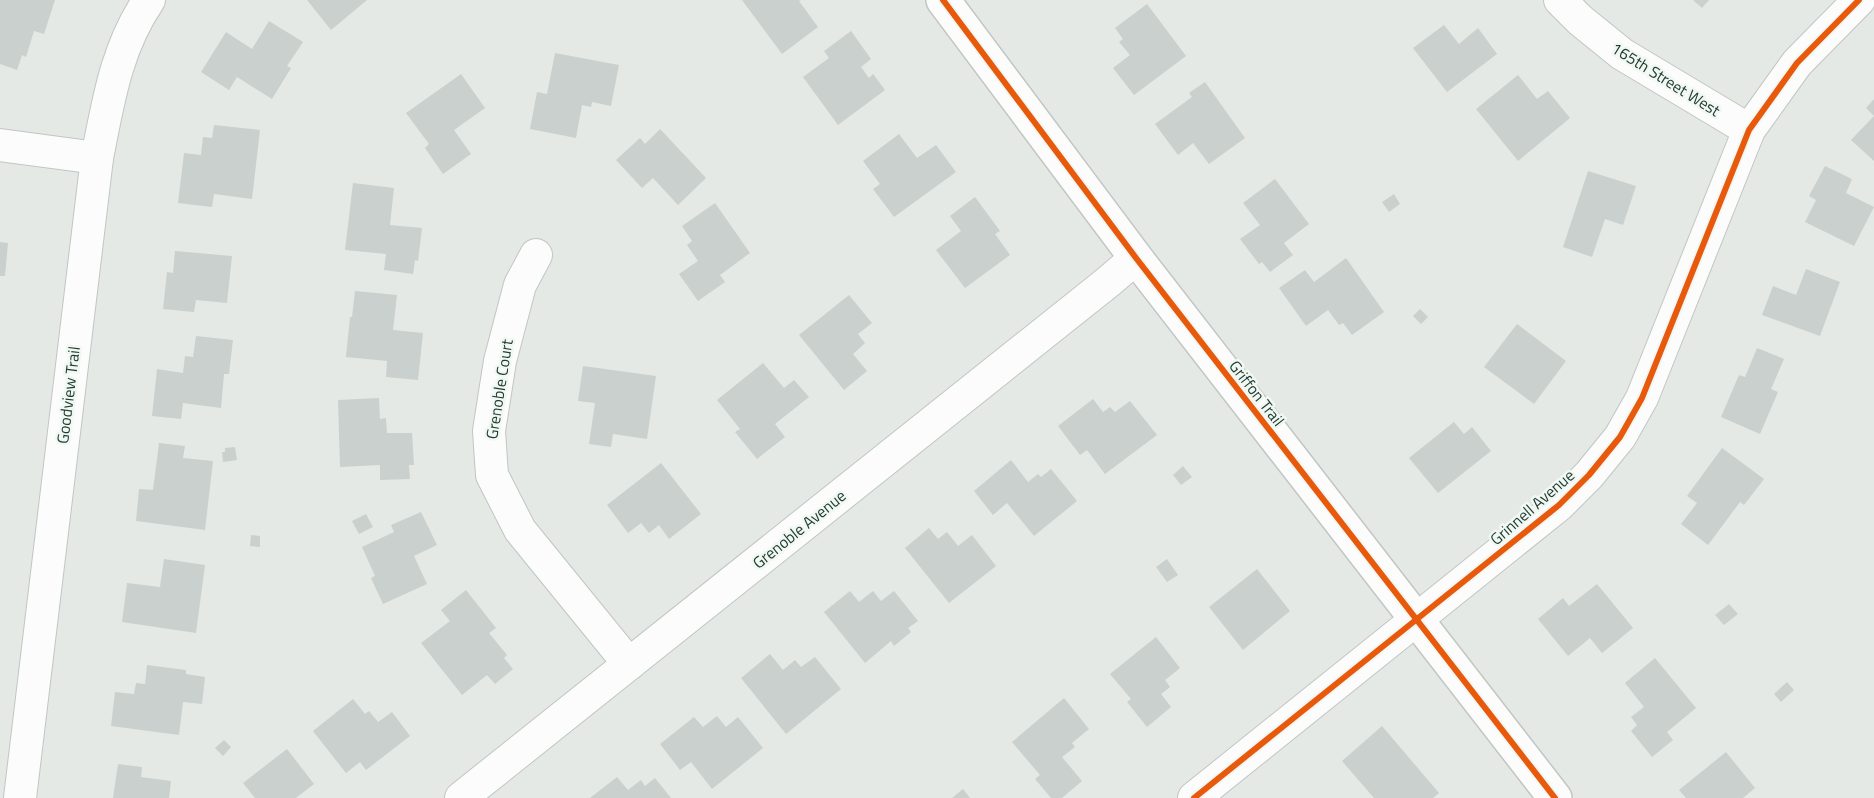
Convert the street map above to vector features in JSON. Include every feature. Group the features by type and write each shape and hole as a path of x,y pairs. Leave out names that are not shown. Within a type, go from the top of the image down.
{"street":[{"name":"Goodview Trail","path":"20,798 97,158 113,76 130,32 149,0"},
{"name":"Griffon Trail","path":"943,0 1136,258 1556,798"},
{"name":"165th Street West","path":"1560,0 1580,20 1622,54 1749,130"},
{"name":"Grinnell Avenue","path":"1194,798 1559,505 1589,475 1620,437 1642,398 1749,130 1797,63 1859,0"},
{"path":"0,146 97,158"},
{"name":"Grenoble Court","path":"536,255 520,285 500,361 489,431 492,475 520,530 629,664"},
{"name":"Grenoble Avenue","path":"460,798 1136,258"}],"building":[{"path":"0,0 55,0 44,34 34,31 26,57 22,55 17,70 0,64"},
{"path":"307,0 367,0 331,30"},
{"path":"742,0 801,0 799,1 818,27 782,54"},
{"path":"1693,0 1709,0 1702,8"},
{"path":"1147,4 1186,56 1134,95 1113,68 1130,55 1119,42 1123,39 1115,28"},
{"path":"269,21 303,42 287,66 291,68 272,99 237,77 229,90 201,72 226,32 252,49"},
{"path":"1444,25 1459,44 1478,28 1497,54 1447,92 1413,48"},
{"path":"851,31 871,59 861,67 869,78 873,74 885,90 838,125 803,77 829,58 824,51"},
{"path":"555,53 619,65 611,106 592,102 591,107 582,105 576,138 530,129 537,92 547,94"},
{"path":"461,74 485,108 454,130 471,154 443,174 425,148 429,144 406,113"},
{"path":"1518,75 1537,99 1548,91 1570,118 1518,161 1476,109"},
{"path":"1205,82 1245,138 1209,164 1193,143 1178,155 1155,124 1192,97 1189,93"},
{"path":"1874,99 1874,116 1866,108"},
{"path":"1874,116 1874,161 1851,140"},
{"path":"214,125 260,130 252,199 214,194 212,207 178,203 184,153 201,155 203,137 212,138"},
{"path":"660,129 706,178 678,205 653,178 642,188 616,160 640,138 645,144"},
{"path":"899,134 917,158 936,145 956,172 894,217 873,189 880,184 863,161"},
{"path":"1825,166 1852,179 1846,193 1874,207 1854,246 1805,222 1816,200 1809,196"},
{"path":"1588,171 1636,186 1623,225 1605,219 1592,257 1563,247"},
{"path":"1275,179 1309,224 1284,243 1293,255 1270,272 1262,262 1259,264 1240,239 1260,225 1243,203"},
{"path":"353,183 394,188 390,225 422,228 418,261 415,260 413,274 384,270 386,254 345,250"},
{"path":"1394,194 1400,204 1389,212 1382,202"},
{"path":"975,197 1000,231 995,234 1010,255 965,288 936,250 961,231 950,216"},
{"path":"715,203 750,253 720,275 725,282 698,301 679,274 698,261 687,245 692,241 682,226"},
{"path":"0,242 8,243 5,276 0,276"},
{"path":"175,251 232,256 227,303 196,300 194,312 163,309 167,272 173,273"},
{"path":"1346,258 1384,312 1352,335 1343,323 1339,325 1328,310 1306,326 1279,288 1305,270 1314,282"},
{"path":"1806,269 1840,282 1820,336 1762,315 1773,286 1796,295"},
{"path":"355,291 397,295 393,330 423,333 418,380 386,377 387,361 346,357"},
{"path":"849,295 872,323 858,334 865,343 853,354 867,371 844,390 799,335"},
{"path":"1420,309 1428,317 1421,324 1413,316"},
{"path":"1517,324 1566,361 1534,404 1484,367"},
{"path":"196,336 233,340 229,374 224,374 221,408 183,403 181,419 152,416 157,369 183,373 185,356 193,357"},
{"path":"1757,348 1784,359 1771,389 1778,392 1760,434 1721,417 1739,375 1745,377"},
{"path":"763,363 784,388 794,380 809,397 775,424 785,437 757,459 735,432 740,429 717,400"},
{"path":"583,366 656,376 647,439 613,434 611,447 589,444 595,403 578,401"},
{"path":"379,398 380,419 386,418 387,433 412,433 414,465 409,465 410,479 380,480 380,465 340,467 338,400"},
{"path":"1093,399 1103,412 1110,407 1115,412 1130,401 1157,435 1105,474 1087,450 1080,455 1058,426"},
{"path":"1454,422 1464,434 1472,427 1491,451 1438,493 1409,458"},
{"path":"159,443 185,446 183,458 213,461 205,530 136,521 139,489 153,490"},
{"path":"235,447 237,460 223,462 222,452 225,452 225,448"},
{"path":"1722,448 1764,479 1744,505 1740,502 1708,545 1681,524 1697,503 1687,496"},
{"path":"1011,460 1028,482 1038,474 1041,477 1051,469 1077,501 1034,536 1007,503 993,515 974,491"},
{"path":"661,463 701,514 669,539 659,525 649,533 641,523 628,533 607,505"},
{"path":"1183,466 1192,477 1181,485 1173,475"},
{"path":"421,512 437,545 414,556 427,584 383,604 371,578 375,576 362,547 394,532 391,525"},
{"path":"366,514 373,527 359,534 352,521"},
{"path":"929,528 938,539 947,532 958,546 972,535 996,566 949,603 905,548"},
{"path":"251,535 260,536 260,547 250,546"},
{"path":"164,559 205,565 196,633 122,622 127,583 160,587"},
{"path":"1167,559 1178,575 1167,582 1156,567"},
{"path":"1257,569 1290,611 1243,650 1209,607"},
{"path":"1597,584 1633,628 1602,653 1590,638 1568,656 1538,619 1563,598 1569,606"},
{"path":"466,590 496,628 489,633 507,655 504,658 513,669 495,684 487,675 462,695 421,643 450,621 441,610"},
{"path":"850,591 859,602 873,591 881,601 894,591 918,621 908,628 911,632 894,646 891,641 865,663 824,612"},
{"path":"1729,604 1738,614 1724,625 1715,615"},
{"path":"1156,637 1180,668 1165,680 1170,687 1161,694 1171,707 1147,727 1127,702 1131,699 1110,674"},
{"path":"770,654 783,670 795,660 801,667 815,657 841,689 786,734 741,678"},
{"path":"1655,658 1696,708 1667,732 1673,740 1652,757 1631,731 1637,725 1631,717 1644,707 1625,683"},
{"path":"147,665 186,670 186,674 205,677 202,704 183,702 179,735 111,726 115,692 134,694 136,683 145,684"},
{"path":"1787,682 1794,690 1781,702 1774,694"},
{"path":"1064,698 1089,729 1072,743 1075,747 1062,757 1082,781 1062,798 1051,798 1035,779 1040,775 1012,742"},
{"path":"353,699 365,714 369,711 378,722 392,712 410,736 366,770 360,762 346,773 313,731"},
{"path":"717,716 726,727 738,717 763,748 712,789 691,762 680,770 660,744 694,717 703,727"},
{"path":"1382,726 1439,793 1433,798 1374,798 1342,761"},
{"path":"224,740 231,747 223,756 215,748"},
{"path":"287,749 314,784 296,798 255,798 243,783"},
{"path":"1726,752 1755,788 1743,798 1686,798 1679,790"},
{"path":"118,764 142,767 141,777 171,781 169,798 113,798"},
{"path":"617,777 628,790 641,780 645,786 655,778 671,798 590,798"},
{"path":"963,789 970,798 952,798"}],"cycle path":[{"path":"943,0 1136,258 1555,798"},
{"path":"1194,798 1559,505 1589,475 1620,437 1642,398 1749,130 1797,63 1859,0"}]}
